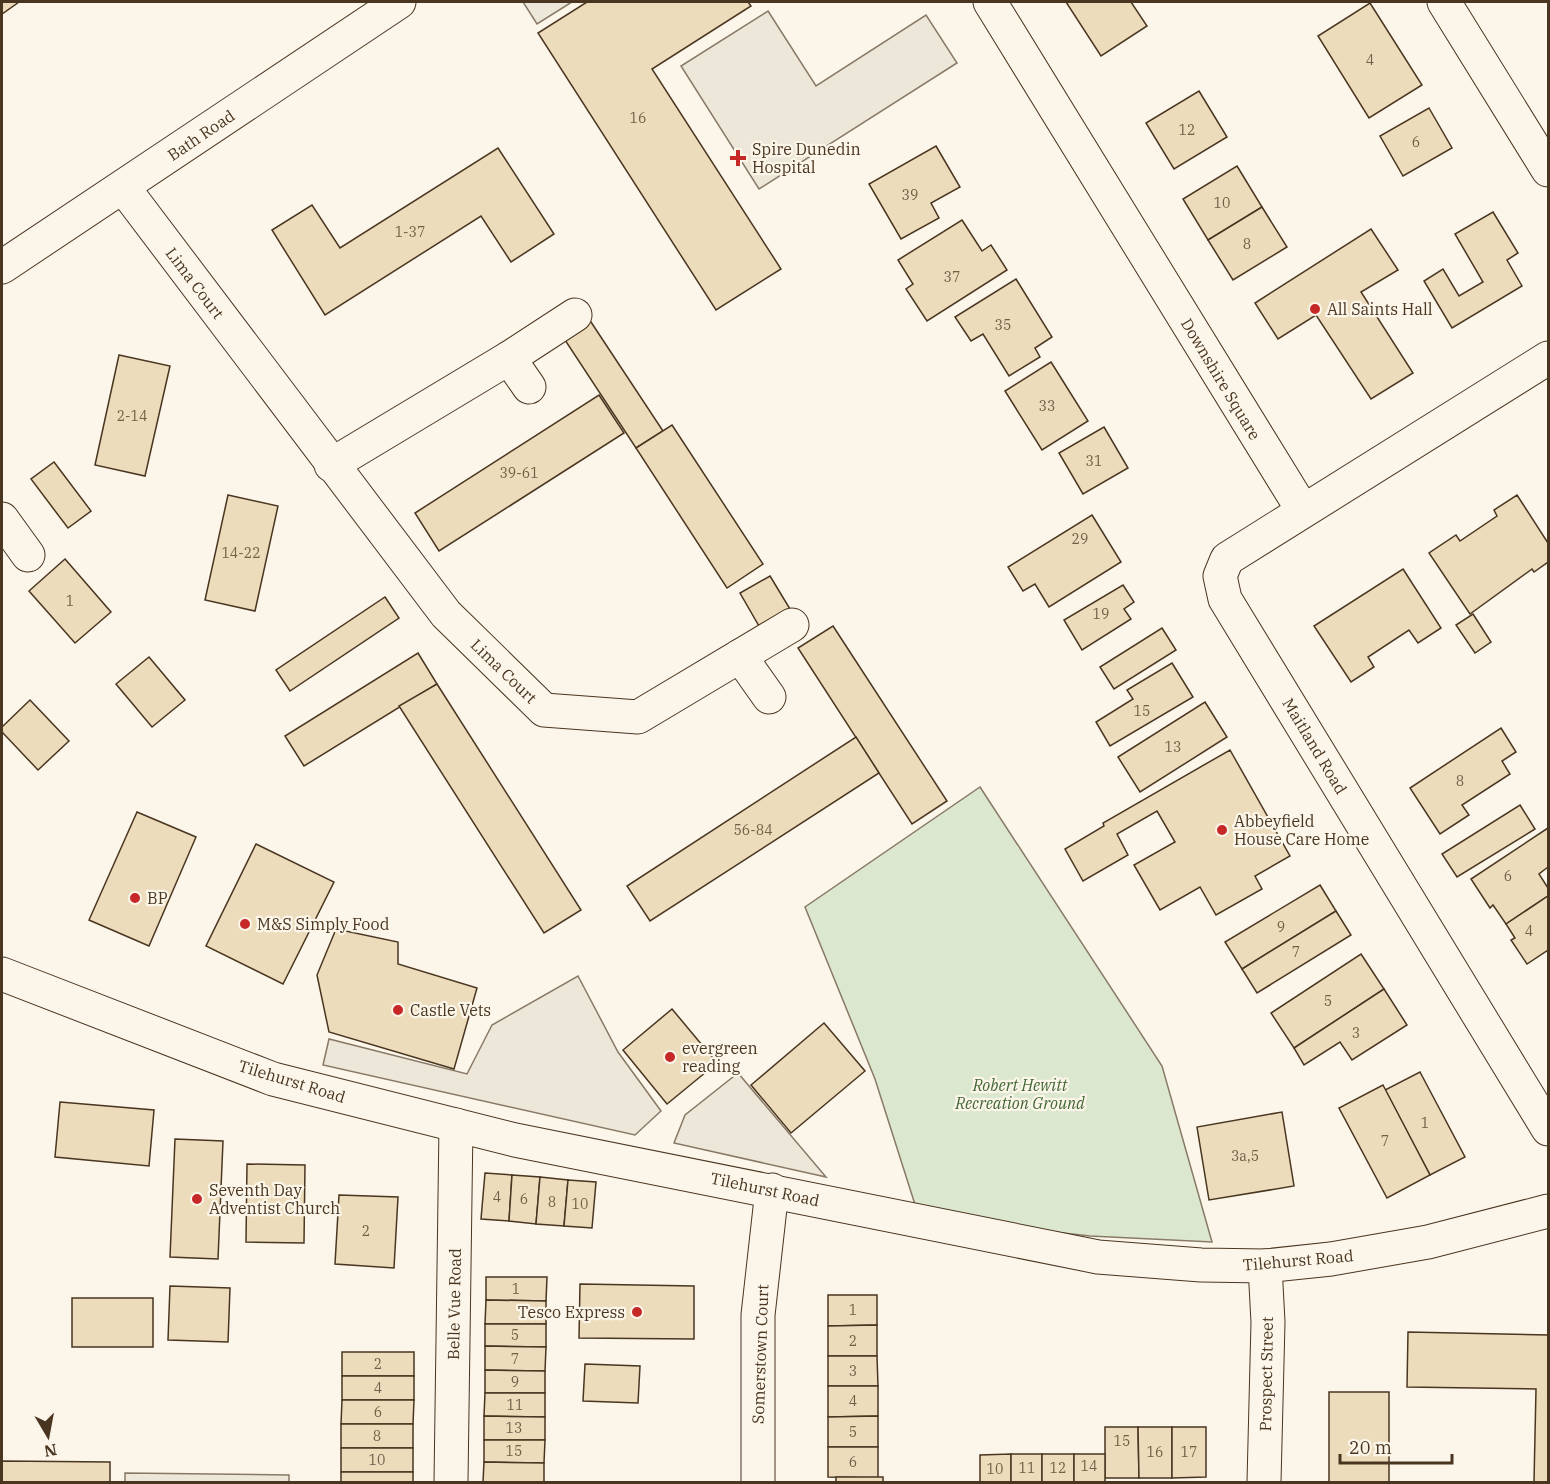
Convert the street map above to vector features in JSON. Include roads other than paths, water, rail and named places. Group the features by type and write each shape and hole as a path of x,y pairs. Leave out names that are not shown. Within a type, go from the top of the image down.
{"street":[{"name":"Bath Road","path":"2,267 399,2"},
{"name":"Downshire Square","path":"990,2 1302,510"},
{"path":"1444,2 1548,170"},
{"name":"Lima Court","path":"123,187 331,465 446,614 544,710 638,717 792,625"},
{"path":"331,465 509,358 575,315"},
{"path":"509,358 530,387"},
{"path":"1302,510 1548,358"},
{"name":"Maitland Road","path":"1302,510 1227,559 1221,576 1225,599 1548,1129"},
{"path":"2,519 28,555"},
{"path":"740,656 769,697"},
{"name":"Tilehurst Road","path":"2,974 273,1079 526,1142 1098,1257 1201,1265 1265,1266 1331,1259 1428,1242 1548,1211"},
{"name":"Belle Vue Road","path":"451,1482 456,1125"},
{"name":"Somerstown Court","path":"758,1482 758,1315 772,1190"},
{"name":"Prospect Street","path":"1264,1482 1268,1322 1265,1266"}],"place":[{"name":"Spire Dunedin Hospital","path":"738,158"},
{"name":"All Saints Hall","path":"1315,309"},
{"name":"Abbeyfield House Care Home","path":"1222,830"},
{"name":"BP","path":"135,898"},
{"name":"M&S Simply Food","path":"245,924"},
{"name":"Castle Vets","path":"398,1010"},
{"name":"evergreen reading","path":"670,1057"},
{"name":"Seventh Day Adventist Church","path":"197,1199"},
{"name":"Tesco Express","path":"637,1312"}],"park label":[{"name":"Robert Hewitt Recreation Ground","path":"1020,1094"}]}
